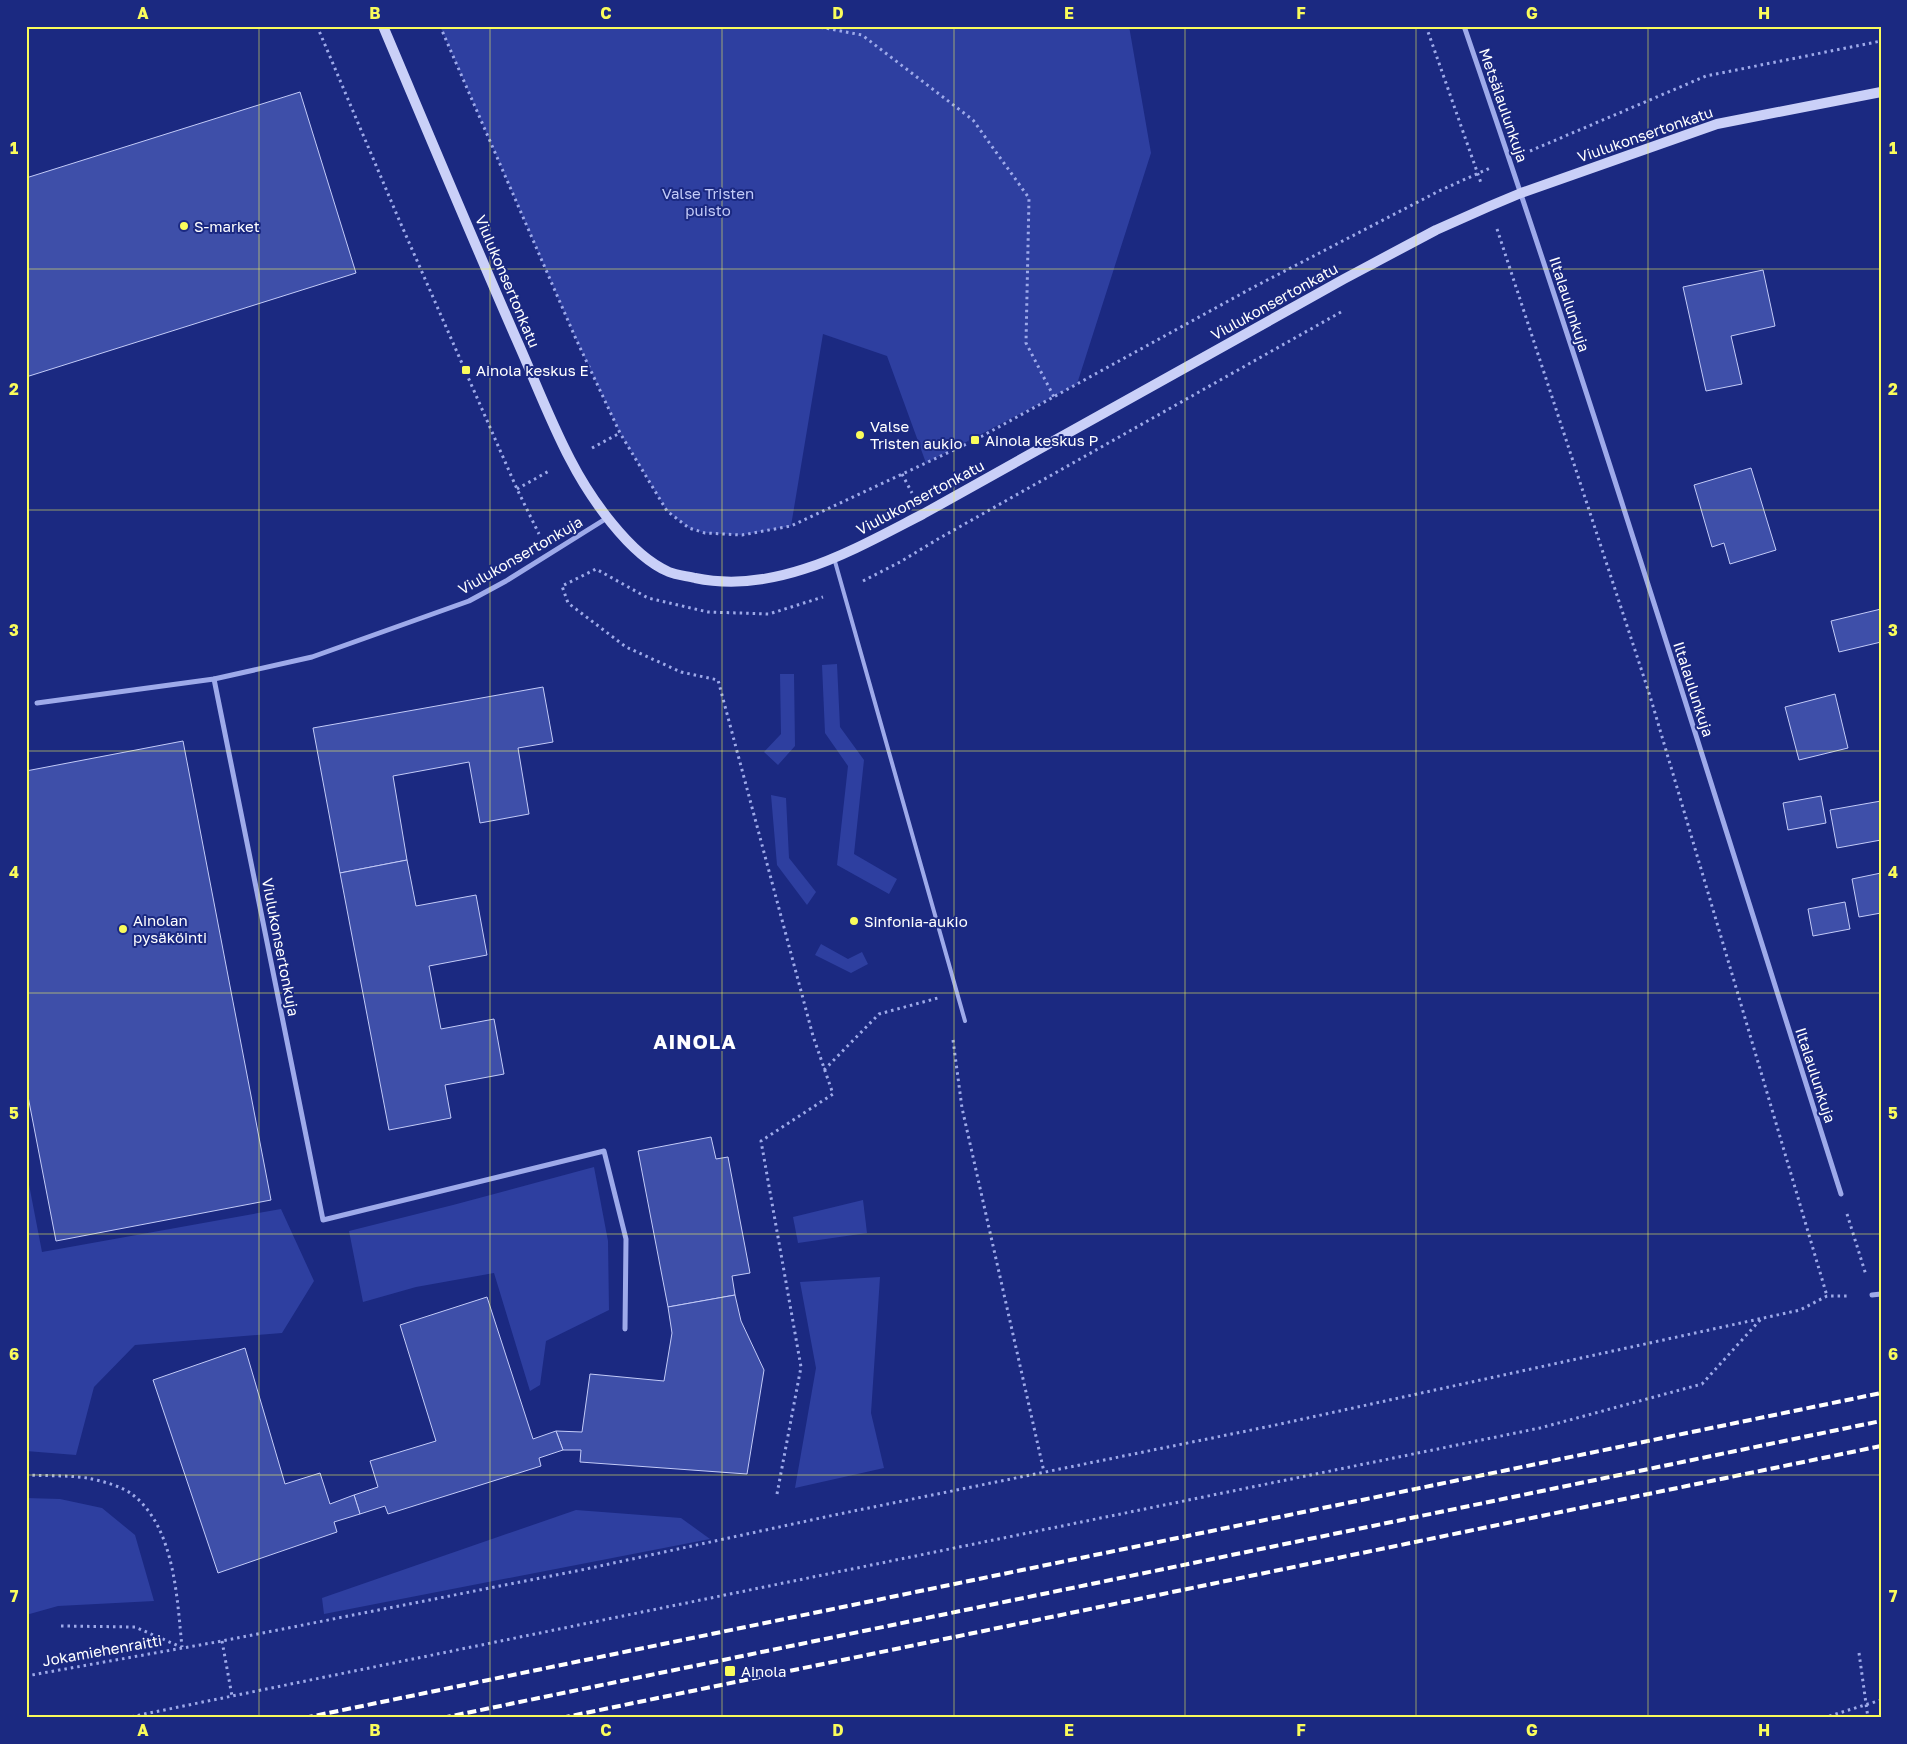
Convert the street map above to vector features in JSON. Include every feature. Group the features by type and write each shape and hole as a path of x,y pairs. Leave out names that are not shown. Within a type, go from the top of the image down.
{"street":[{"name":"Viulukonsertonkatu","path":"383,26 495,291 570,459 607,518 642,555 669,572 710,581 754,581 814,567 834,558 923,514 1344,278 1436,230 1521,192 1717,124 1881,92"},
{"name":"Metsälaulunkuja","path":"1464,26 1521,192"},
{"name":"Iltalaulunkuja","path":"1521,192 1681,688 1841,1194"},
{"name":"Viulukonsertonkuja","path":"37,703 214,679 312,657 469,601 506,581 607,518"},
{"name":"Viulukonsertonkuja","path":"214,679 323,1220 604,1151 626,1239 625,1329"},
{"path":"1872,1295 1881,1294"}],"lane":[{"path":"834,558 965,1021"}],"path":[{"path":"317,26 397,215 517,489 549,554"},
{"path":"440,26 576,339 620,433 667,511 689,528 705,533 742,535 791,526 975,440 1252,288 1439,191 1510,159 1706,76 1881,41"},
{"path":"814,26 862,35 974,120 1029,198 1026,343 1054,397"},
{"path":"1426,26 1490,206 1650,696 1827,1296"},
{"path":"1490,234 1529,218"},
{"path":"938,539 1347,309"},
{"path":"562,586 568,603 626,647 681,672 718,680 812,1036 833,1094 761,1141 801,1367 777,1494"},
{"path":"824,1070 879,1014 941,997"},
{"path":"951,1033 962,1108 1044,1472"},
{"path":"125,1718 1540,1428 1702,1384 1761,1319 1800,1310 1827,1296 1872,1295 1841,1194"},
{"name":"Jokamiehenraitti","path":"26,1676 222,1641 586,1569 839,1514 1271,1426 1761,1319"},
{"path":"26,1476 87,1478 132,1494 145,1506 156,1521 169,1556 176,1593 182,1647 135,1627 61,1626"},
{"path":"222,1641 232,1696"},
{"path":"1859,1653 1868,1718"},
{"path":"1823,1718 1881,1700"}],"green space":[{"name":"Valse Tristen puisto","path":"440,26 1129,26 1151,153 1077,384 926,463 887,356 823,334 791,526 742,535 705,533 689,528 667,511 620,433 576,339"},
{"path":"837,664 840,727 864,760 854,854 897,879 889,894 837,865 848,766 825,733 822,665"},
{"path":"780,674 794,674 795,746 778,765 764,752 781,734"},
{"path":"771,795 786,798 789,858 816,892 807,905 777,865"},
{"path":"821,944 848,959 862,952 868,964 851,973 815,955"},
{"path":"594,1167 608,1241 609,1310 546,1341 540,1385 530,1391 494,1273 416,1287 363,1302 349,1231"},
{"path":"26,1169 42,1252 281,1209 314,1281 282,1333 135,1345 94,1387 76,1455 26,1451"},
{"path":"863,1200 867,1233 798,1243 793,1217"},
{"path":"880,1277 871,1413 884,1468 795,1488 816,1368 800,1282"},
{"path":"26,1498 60,1499 102,1508 135,1535 154,1601 58,1606 26,1615"},
{"path":"576,1510 681,1518 710,1539 324,1614 322,1598"}],"building":[{"name":"S-market","path":"300,92 356,273 26,377 26,178"},
{"path":"1763,270 1775,326 1731,336 1742,384 1706,391 1683,287"},
{"path":"1751,468 1776,550 1730,564 1724,543 1712,547 1694,485"},
{"path":"1881,609 1881,642 1839,652 1831,621"},
{"path":"543,687 553,742 518,748 529,814 480,823 469,762 393,776 407,860 340,873 313,728"},
{"path":"1835,694 1848,748 1799,760 1785,707"},
{"name":"Ainolan pysäköinti","path":"183,741 271,1200 56,1241 26,1086 26,771"},
{"path":"1821,796 1826,823 1788,830 1783,803"},
{"path":"1881,801 1881,840 1837,848 1830,810"},
{"path":"407,860 416,906 476,895 487,955 429,966 441,1029 494,1019 504,1074 445,1085 451,1118 389,1130 340,873"},
{"path":"1881,873 1881,913 1859,917 1852,879"},
{"path":"1845,902 1850,929 1813,936 1808,909"},
{"path":"711,1137 716,1159 728,1157 750,1273 732,1276 735,1295 668,1307 638,1151"},
{"path":"735,1295 741,1321 764,1370 747,1474 580,1462 581,1450 563,1450 556,1431 582,1432 590,1374 664,1381 672,1333 668,1307"},
{"path":"487,1297 533,1439 556,1431 563,1450 539,1458 541,1466 388,1514 385,1506 360,1514 354,1495 378,1487 370,1461 436,1441 400,1325"},
{"path":"245,1348 285,1484 320,1473 330,1504 354,1495 360,1514 334,1522 337,1532 218,1573 153,1380"}],"railway":[{"path":"304,1718 1881,1393"},
{"path":"442,1718 1881,1421"},
{"path":"561,1718 1881,1446"}],"place":[{"name":"S-market","path":"184,226"},
{"name":"Ainola keskus E","path":"466,370"},
{"name":"Valse Tristen aukio","path":"860,435"},
{"name":"Ainola keskus P","path":"975,440"},
{"name":"Sinfonia-aukio","path":"854,921"},
{"name":"Ainolan pysäköinti","path":"123,929"},
{"name":"Ainola","path":"730,1671"}],"district":[{"name":"AINOLA","path":"695,1041"}]}
